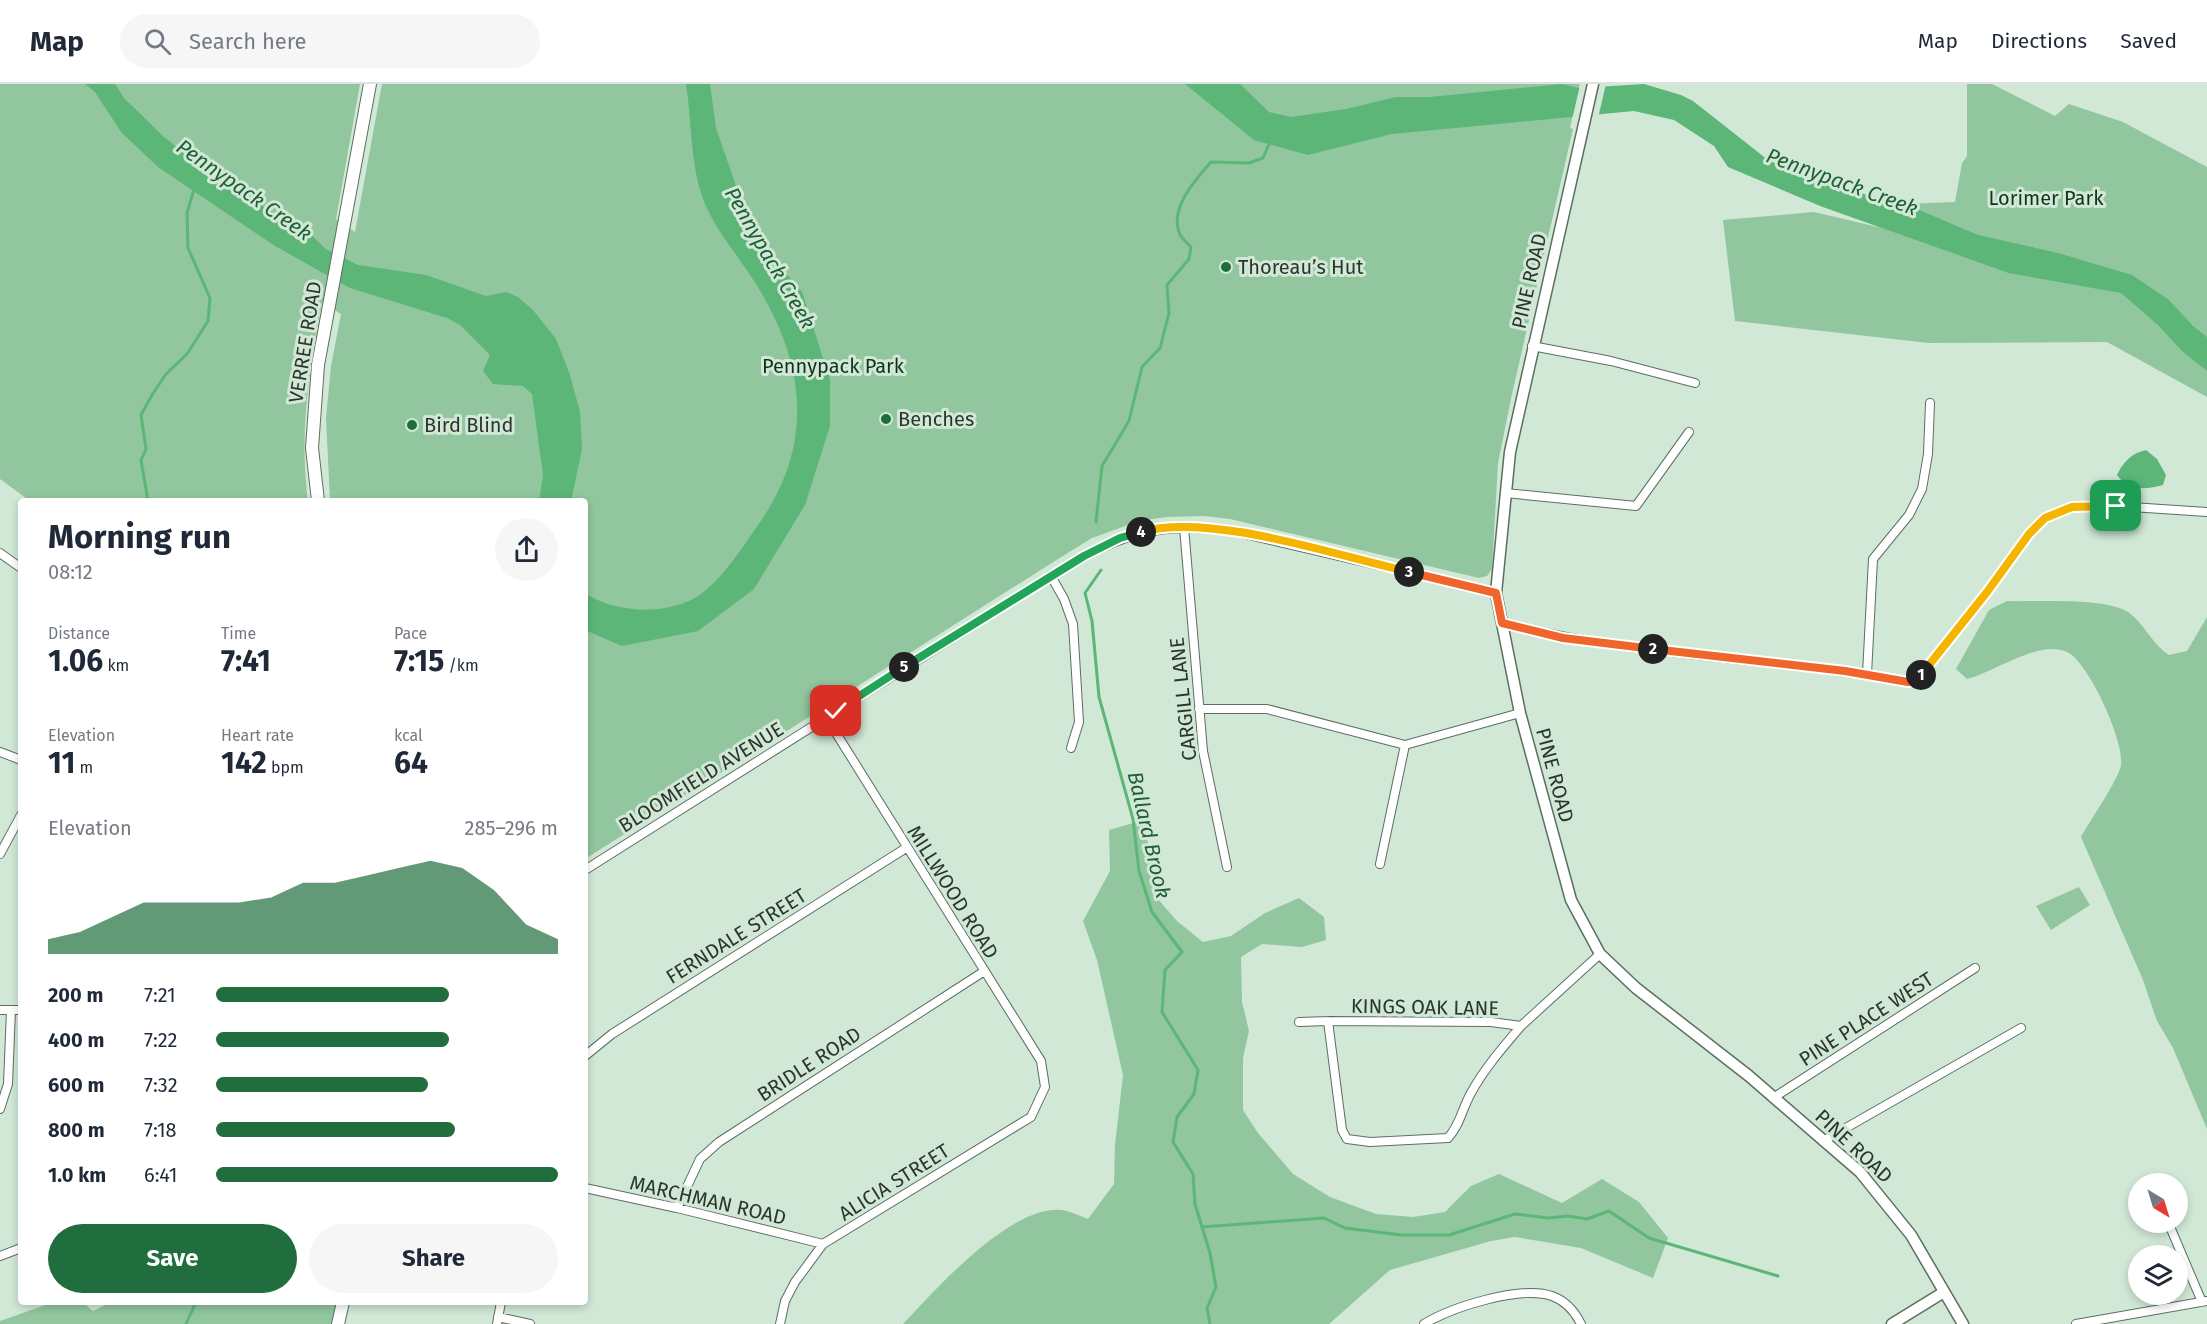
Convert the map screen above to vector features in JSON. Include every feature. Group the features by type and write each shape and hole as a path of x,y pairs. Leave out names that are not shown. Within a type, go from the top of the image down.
{"main road":[{"name":"VERREE ROAD","path":"318,498 312,448 318,365 370,84"},
{"path":"338,1324 342,1305"}],"street":[{"name":"PINE ROAD","path":"1593,84 1532,346 1510,452 1496,593 1520,713 1570,900 1600,954 1636,988 1773,1098 1860,1172 1911,1235 1963,1324"},
{"path":"1532,346 1611,361 1695,383"},
{"path":"1866,674 1873,559 1909,515 1922,489 1928,454 1930,403"},
{"path":"1505,494 1636,506 1689,432"},
{"path":"1502,623 1563,638 1866,674 1908,682 1917,680 1987,592 2029,534 2045,518 2072,507 2116,506 2207,512"},
{"name":"BLOOMFIELD AVENUE","path":"588,868 1050,576 1120,538 1145,530 1184,527 1224,529 1496,593"},
{"name":"CARGILL LANE","path":"1184,527 1203,751 1227,867"},
{"path":"0,553 18,566"},
{"path":"1050,576 1064,599 1073,624 1079,722 1071,748"},
{"path":"1199,710 1267,709 1405,745 1520,713"},
{"name":"MILLWOOD ROAD","path":"826,717 983,972 1031,1043 1041,1061 1046,1087"},
{"path":"1380,864 1405,745"},
{"path":"0,752 18,759"},
{"path":"0,854 18,820"},
{"name":"FERNDALE STREET","path":"588,1054 612,1034 906,848"},
{"name":"KINGS OAK LANE","path":"1328,1021 1342,1130 1347,1139 1370,1142 1448,1138 1457,1129 1475,1086 1521,1026 1600,954"},
{"name":"PINE PLACE WEST","path":"1773,1098 1975,968"},
{"name":"BRIDLE ROAD","path":"677,1208 700,1159 719,1142 983,972"},
{"path":"0,1010 18,1010"},
{"path":"0,1109 8,1084 11,1010"},
{"name":"KINGS OAK LANE","path":"1299,1022 1491,1022 1521,1026"},
{"path":"1823,1141 2021,1028"},
{"name":"ALICIA STREET","path":"780,1324 785,1301 795,1282 823,1244 1030,1117 1046,1087"},
{"name":"MARCHMAN ROAD","path":"588,1189 823,1244"},
{"path":"2076,1324 2204,1302 2173,1233"},
{"path":"0,1256 18,1249"},
{"path":"1424,1324 1434,1318 1471,1305 1534,1292 1554,1296 1573,1309 1581,1324"},
{"path":"1892,1324 1944,1292"},
{"path":"500,1305 497,1320 530,1324"}],"green space":[{"name":"Pennypack Park","path":"0,84 360,84 336,219 355,232 382,84 1580,84 1570,128 1573,129 1498,463 1492,569 1487,576 1479,578 1230,519 1204,516 1167,517 1139,521 1092,538 588,857 588,498 330,498 326,418 331,366 341,314 322,302 313,352 305,426 305,476 308,498 26,498 0,479"},
{"name":"Lorimer Park","path":"1967,84 1992,84 2055,116 2069,104 2123,122 2207,167 2207,397 2107,342 1929,343 1735,321 1723,220 1814,212 1882,228 2008,273 1966,230 1906,204 1955,202 1962,163 1967,156"},
{"path":"2007,601 2087,602 2117,607 2134,617 2157,645 2169,655 2187,651 2207,617 2207,1129 2173,1048 2157,1021 2143,980 2081,837 2110,790 2121,765 2117,739 2094,686 2076,658 2056,649 2030,653 1967,679 1956,669 1989,610"},
{"path":"1144,820 1157,898 1177,921 1203,942 1231,936 1265,913 1299,898 1324,917 1326,940 1302,947 1262,944 1241,957 1242,1002 1249,1031 1243,1058 1243,1110 1258,1133 1293,1174 1330,1197 1376,1214 1413,1217 1445,1212 1471,1186 1499,1174 1562,1203 1602,1179 1639,1202 1668,1238 1653,1278 1581,1248 1515,1237 1491,1241 1390,1270 1329,1324 903,1324 954,1271 998,1234 1020,1220 1042,1212 1062,1210 1088,1219 1114,1184 1115,1145 1123,1075 1097,960 1083,921 1110,871 1109,830"},
{"path":"2079,887 2090,905 2051,930 2036,906"},
{"path":"45,1305 86,1305 93,1311 105,1305 336,1305 332,1324 0,1324 0,1321"}],"water":[{"path":"85,84 115,84 124,98 164,137 216,178 310,234 326,249 358,265 426,275 486,296 506,292 518,297 533,310 556,339 570,375 580,412 582,449 572,498 539,498 543,475 532,394 523,386 493,384 483,371 490,355 460,325 447,318 350,288 275,246 158,167 121,132 95,92"},
{"name":"Pennypack Creek","path":"686,84 710,84 716,128 753,235 802,292 830,380 830,426 805,505 754,589 698,631 622,646 588,631 588,595 610,605 638,610 667,608 693,599 702,593 737,555 776,495 789,465 796,435 797,405 794,375 785,345 773,314 756,284 719,230 702,196 693,155"},
{"path":"1185,84 1240,84 1269,112 1291,117 1346,109 1396,97 1430,97 1562,84 1579,88 1644,84 1693,101 1768,160 1822,184 1906,204 1978,235 2058,253 2132,275 2169,300 2193,326 2207,337 2207,371 2182,351 2158,325 2121,293 2008,273 1820,206 1728,167 1714,146 1674,120 1634,111 1392,134 1308,155 1254,140"},
{"path":"2146,450 2157,459 2166,475 2163,485 2150,488 2132,487 2117,475 2125,462"}],"pier":[{"path":"1606,84 1598,118 1572,120 1580,85"}],"waterway":[{"name":"Ballard Brook","path":"1096,522 1102,466 1129,421 1142,367 1160,348 1169,313 1167,285 1189,259 1191,247 1181,236 1177,223 1181,203 1211,162 1249,163 1263,158 1270,142"},
{"path":"147,498 141,460 146,449 141,415 166,374 187,354 208,321 210,298 188,248 187,213 194,189"},
{"name":"Ballard Brook","path":"1101,570 1085,593 1092,621 1099,697 1133,819 1139,871 1152,912 1182,952 1165,970 1162,1012 1198,1070 1194,1094 1177,1117 1173,1142 1193,1174 1195,1204 1210,1253 1216,1287 1207,1308 1210,1324"},
{"path":"1202,1227 1324,1218 1345,1228 1401,1235 1449,1235 1515,1214 1587,1219 1609,1211 1649,1238 1778,1276"},
{"path":"186,1324 195,1305"}],"place":[{"name":"Thoreau’s Hut","path":"1226,267"},
{"name":"Benches","path":"886,419"},
{"name":"Bird Blind","path":"412,425"}],"route":[{"path":"836,711 1084,556 1120,538 1145,530 1184,527 1224,529 1263,537 1496,593 1502,623 1563,638 1845,671 1908,682 1917,680 1987,592 2010,557 2045,518 2072,507 2116,506"}]}
